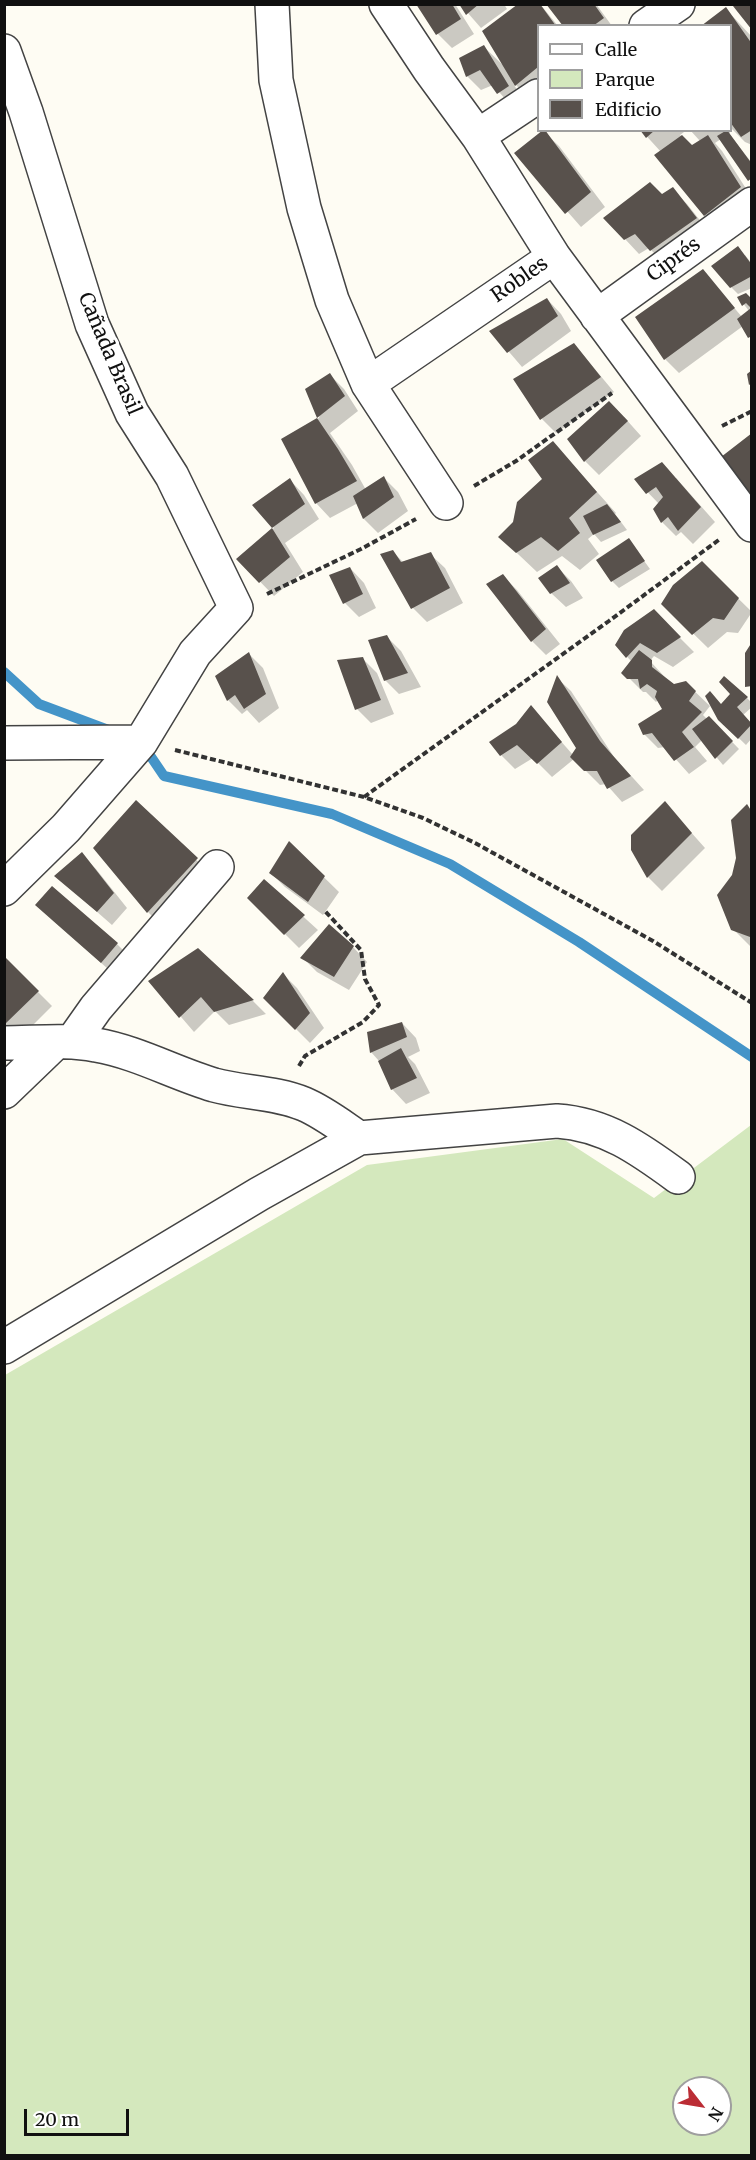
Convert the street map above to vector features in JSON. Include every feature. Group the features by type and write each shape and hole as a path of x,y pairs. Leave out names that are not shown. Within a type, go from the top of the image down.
{"street":[{"path":"272,4 276,80 304,208 332,300 369,384 446,504"},
{"name":"Robles","path":"369,384 554,257 478,136 429,69 386,4"},
{"path":"649,24 678,4"},
{"name":"Cañada Brasil","path":"4,51 26,112 92,324 132,413 172,476 236,608 195,653 141,742"},
{"path":"478,136 537,97"},
{"name":"Ciprés","path":"597,316 752,204"},
{"path":"554,257 692,441 749,522"},
{"path":"4,742 141,742"},
{"path":"4,889 66,828 141,742"},
{"path":"4,1092 64,1042 218,867"},
{"path":"4,1043 64,1042 117,1050 218,1086 279,1096 303,1103 358,1137"},
{"path":"4,1347 258,1194 358,1137 557,1121 576,1122 593,1126 629,1144 678,1177"}],"path":[{"path":"364,797 749,522"},
{"path":"141,742 364,797 423,818 475,843 653,941 752,1004"},
{"path":"279,1096 305,1056 363,1022 379,1005 365,979 361,950 324,910"}],"green space":[{"path":"751,1125 751,2155 5,2155 5,1375 367,1165 563,1139 654,1198"}],"building":[{"path":"416,4 452,4 461,19 436,35"},
{"path":"459,4 479,4 466,15"},
{"path":"518,4 540,4 555,24 537,24 537,68 515,86 482,31"},
{"path":"546,4 594,4 604,18 596,24 561,24"},
{"path":"752,4 752,30 733,6"},
{"path":"726,7 752,44 752,130 741,137 732,125 732,24 704,24"},
{"path":"484,45 509,86 497,94 480,70 466,77 459,58"},
{"path":"540,132 546,132 591,192 565,214 514,153"},
{"path":"642,132 653,132 646,138"},
{"path":"728,132 752,164 752,178 748,181 717,136"},
{"path":"682,135 692,145 708,135 741,187 704,216 654,155"},
{"path":"650,182 662,194 673,187 697,218 650,251 635,234 624,240 603,218"},
{"path":"738,246 752,265 752,276 730,288 711,266"},
{"path":"703,269 735,308 664,360 635,317"},
{"path":"746,293 752,299 752,336 748,338 737,319 751,308 746,303 742,306 737,297"},
{"path":"547,298 558,316 507,353 489,331"},
{"path":"574,343 601,377 540,420 513,379"},
{"path":"752,370 752,383 749,385 747,374"},
{"path":"330,373 345,396 317,418 305,389"},
{"path":"609,401 628,421 584,462 567,439"},
{"path":"317,418 357,481 315,504 281,439"},
{"path":"752,433 752,499 721,457"},
{"path":"553,441 597,492 569,518 580,533 558,551 541,537 516,553 498,537 513,522 517,502 542,479 528,460"},
{"path":"662,462 701,507 678,531 668,517 661,523 653,509 663,497 656,487 646,494 634,479"},
{"path":"384,476 394,497 363,519 353,496"},
{"path":"290,478 305,504 272,528 252,505"},
{"path":"607,504 621,522 593,535 583,516"},
{"path":"272,528 290,557 259,583 236,559"},
{"path":"629,538 645,561 611,582 596,560"},
{"path":"393,550 401,562 431,552 450,588 411,609 380,554"},
{"path":"702,561 739,598 724,620 713,618 692,635 661,604 673,585"},
{"path":"557,565 570,583 550,594 538,578"},
{"path":"350,567 363,594 343,604 329,575"},
{"path":"503,574 546,629 531,642 486,584"},
{"path":"654,609 681,637 657,653 640,643 626,658 615,645 624,630"},
{"path":"387,635 408,673 384,681 368,640"},
{"path":"752,642 752,686 745,687 745,653"},
{"path":"639,650 652,660 652,667 674,684 686,681 696,691 689,701 702,712 682,732 694,747 674,761 652,733 643,735 638,724 662,709 655,697 657,691 647,684 640,689 638,679 627,679 621,673"},
{"path":"249,652 266,694 244,709 235,695 227,701 215,676"},
{"path":"363,657 381,700 355,710 337,660"},
{"path":"557,675 600,741 631,776 607,789 597,771 584,771 570,757 576,748 547,702"},
{"path":"724,676 748,697 737,707 752,724 738,739 718,720 705,696 710,691 721,704 730,694 719,682"},
{"path":"531,705 562,742 537,764 517,745 500,756 489,742 516,724"},
{"path":"709,716 733,741 715,759 692,729"},
{"path":"136,800 198,858 147,913 93,848"},
{"path":"665,801 692,833 647,878 631,850 631,835"},
{"path":"747,804 752,812 750,937 731,930 717,895 732,875 736,858 731,820"},
{"path":"289,841 325,876 308,902 269,873"},
{"path":"82,852 114,893 97,912 54,876"},
{"path":"264,879 305,915 284,935 247,898"},
{"path":"52,886 118,943 101,963 35,905"},
{"path":"329,924 354,946 334,977 300,958"},
{"path":"198,948 254,1000 214,1012 201,997 179,1018 148,981"},
{"path":"4,956 39,991 4,1025"},
{"path":"283,972 310,1013 295,1030 263,998"},
{"path":"402,1022 407,1037 370,1053 367,1032"},
{"path":"401,1048 417,1078 391,1090 378,1061"}],"waterway":[{"path":"4,672 39,704 111,731"},
{"path":"143,745 164,776 332,814 450,864 579,942 752,1057"}]}
